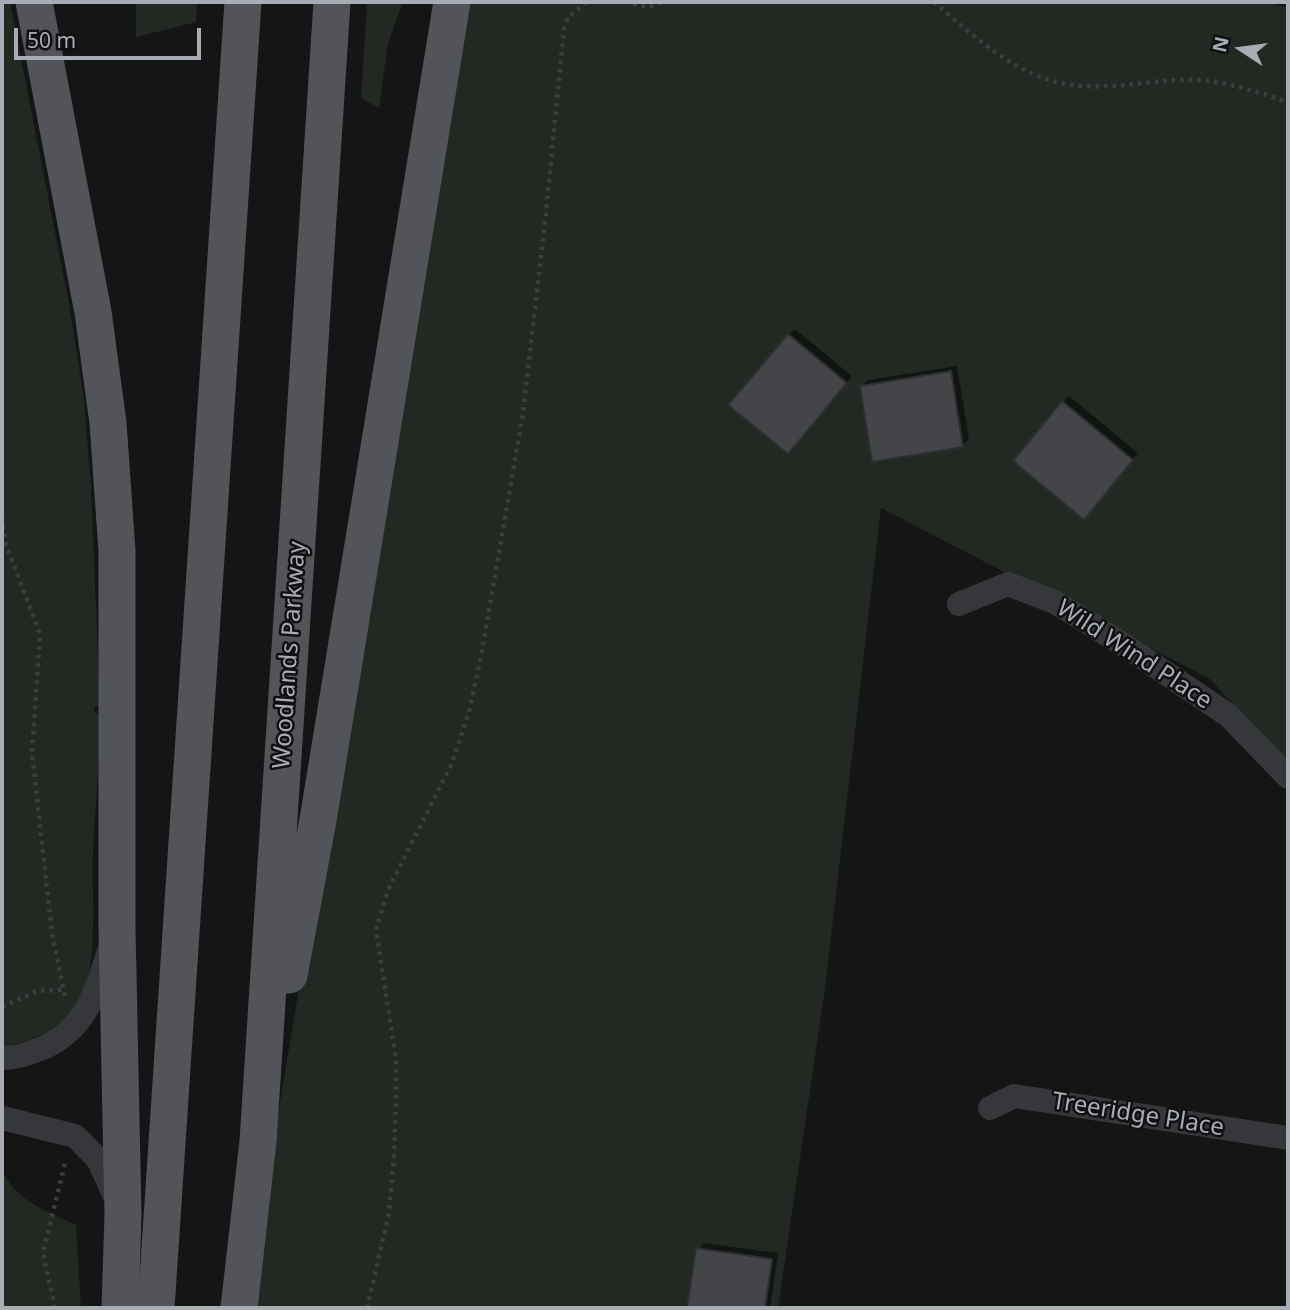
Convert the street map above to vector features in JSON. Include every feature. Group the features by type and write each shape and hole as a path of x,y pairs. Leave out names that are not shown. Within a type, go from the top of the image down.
{"main road":[{"path":"34,2 93,312 108,423 117,551 117,928 124,1215 120,1308"},
{"path":"156,1308 243,2"},
{"name":"Woodlands Parkway","path":"239,1308 258,1141 332,2"},
{"path":"258,1141 318,820 452,2"}],"street":[{"name":"Wild Wind Place","path":"959,604 1008,584 1055,602 1228,715 1288,777"},
{"path":"2,1058 29,1054 51,1044 75,1027 89,1006 117,928"},
{"name":"Treeridge Place","path":"990,1108 1014,1096 1288,1138"},
{"path":"2,1118 75,1136 98,1159 124,1215"}],"path":[{"path":"367,1308 389,1213 396,1101 396,1059 376,930 388,890 452,763 469,712 523,413 564,29 568,18 587,2"},
{"path":"625,2 648,7 663,2"},
{"path":"934,2 996,52 1027,70 1066,84 1106,88 1156,81 1201,80 1288,102"},
{"path":"2,517 5,541 40,634 32,753 52,934 63,990 75,1027"},
{"path":"2,1007 37,991 63,990"},
{"path":"55,1308 43,1254 68,1151 75,1136"}],"shaded area":[{"path":"2,2 10,2 70,309 84,399 91,487 100,705 94,707 95,713 99,713 101,718 93,851 92,955 83,994 68,1016 51,1029 23,1042 2,1047"},
{"path":"136,2 197,2 196,22 136,37"},
{"path":"367,2 403,2 388,43 379,108 361,98"},
{"path":"471,2 1265,2 1288,7 1288,764 1210,679 881,508 825,988 778,1308 248,1308 253,1264 415,294"},
{"path":"2,1172 25,1198 76,1225 81,1308 2,1308"}],"building":[{"path":"788,334 847,383 788,454 728,405"},
{"path":"951,371 963,447 872,462 860,386"},
{"path":"1062,401 1133,460 1084,520 1013,461"},
{"path":"696,1248 772,1259 765,1308 687,1308"}]}
